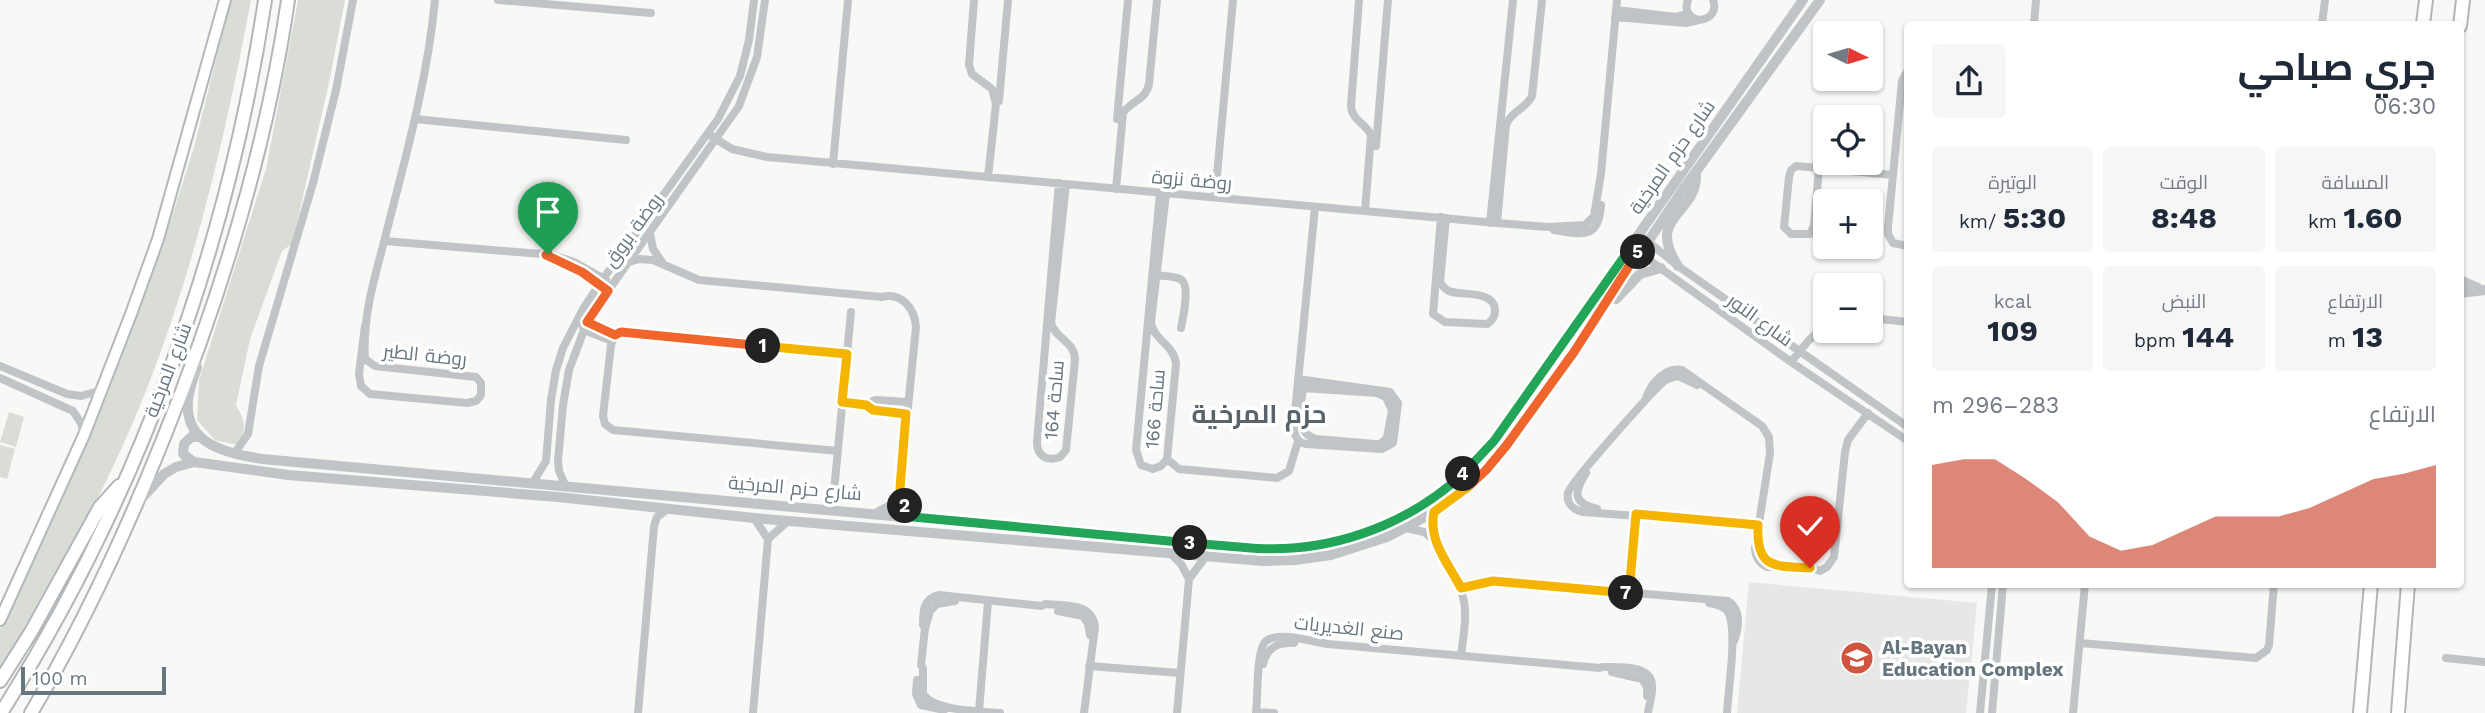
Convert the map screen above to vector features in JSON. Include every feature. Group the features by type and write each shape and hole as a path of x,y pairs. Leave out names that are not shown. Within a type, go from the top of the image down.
{"highway":[{"name":"شارع المرخية","path":"1,713 35,659 75,586 166,379 191,309 214,231 249,89 265,0"},
{"name":"شارع المرخية","path":"31,713 54,675 113,561 211,314 255,169 288,0"},
{"path":"2423,21 2426,0"},
{"path":"2460,21 2462,2"},
{"path":"0,681 100,506 122,484"},
{"path":"2360,713 2371,588"},
{"path":"2398,713 2408,588"}],"main road":[{"path":"0,620 103,390 158,239 225,0"}],"street":[{"path":"234,454 248,434 259,366 313,183 336,90 353,0"},
{"name":"روضة الطير","path":"365,326 365,359 372,365 477,377 482,390 476,401 467,403 370,394 359,381 365,326 368,305 415,119 435,0"},
{"path":"498,0 651,13"},
{"name":"روضة بروق","path":"532,484 546,461 551,400 563,348 583,309 719,118 740,76 748,47 754,0"},
{"name":"روضة بروق","path":"566,486 558,461 563,405 569,370 586,326 739,106 758,57 765,0"},
{"path":"833,164 848,0"},
{"path":"974,0 968,65 972,74 992,89 996,104 990,177"},
{"path":"990,177 1008,0"},
{"path":"1114,189 1128,0"},
{"path":"1114,189 1123,113 1148,91 1157,0"},
{"path":"1215,197 1233,0"},
{"path":"1359,0 1351,106 1352,114 1370,132 1372,141 1368,211"},
{"path":"1368,211 1388,0"},
{"path":"1493,223 1513,0"},
{"path":"1493,223 1506,125 1509,117 1527,105 1532,96 1542,0"},
{"name":"روضة نزوة","path":"708,134 745,154 833,164 1548,227 1558,231 1583,233 1596,228 1600,212 1617,0"},
{"path":"1688,0 1688,14"},
{"path":"1615,13 1686,23 1709,18 1715,8 1713,0"},
{"name":"شارع حزم المرخية","path":"1644,238 1803,0"},
{"name":"شارع حزم المرخية","path":"201,437 215,447 234,454 290,462 1262,548 1292,548 1331,542 1383,526 1426,503 1451,485 1494,441 1644,238 1696,174 1820,0"},
{"path":"2034,21 2036,0"},
{"path":"2322,21 2325,0"},
{"path":"1615,13 1676,16 1688,14 1699,20"},
{"path":"983,80 993,79 1001,72"},
{"path":"1904,75 1888,234 1894,243 1904,245"},
{"path":"1120,91 1129,98 1139,100"},
{"path":"1503,95 1509,103 1522,108"},
{"path":"1361,123 1371,120 1379,112"},
{"path":"415,119 626,140"},
{"path":"1796,166 1819,168 1813,231 1806,236 1791,234 1784,227 1790,172 1796,166"},
{"path":"1678,266 1667,248 1665,237 1677,213 1695,188 1696,174"},
{"path":"1883,174 1893,175"},
{"name":"ساحة 164","path":"1063,183 1051,323 1053,329 1073,348 1075,360 1066,450 1056,459 1043,457 1037,449 1045,344 1063,183"},
{"name":"ساحة 166","path":"1163,193 1152,327 1173,352 1176,364 1167,459 1161,466 1153,469 1145,467 1137,457 1163,193"},
{"path":"1301,384 1377,393 1386,397 1392,410 1387,438 1375,444 1317,439 1308,436 1302,429 1301,384 1317,207"},
{"path":"1443,218 1439,277 1442,286 1452,292 1488,298 1495,308 1492,320 1484,326 1440,321 1433,314 1443,218"},
{"path":"650,233 653,249 664,264"},
{"name":"شارع النور","path":"1644,238 1678,266 1904,423"},
{"path":"385,241 553,255 574,262 610,288"},
{"name":"شارع حزم المرخية","path":"194,462 288,475 558,497 754,518 1263,561 1295,560 1343,552 1406,528 1461,493 1486,470 1513,436 1596,320 1635,250"},
{"name":"شارع النور","path":"1635,250 1791,362 1904,438"},
{"path":"628,263 646,259 699,280 882,297 887,295 906,303 912,310 916,327 900,488 904,505 913,517"},
{"path":"1596,320 1632,280 1646,271 1661,268"},
{"path":"1157,275 1180,279 1185,283 1181,328"},
{"path":"602,281 582,323 614,338"},
{"path":"2464,282 2483,290"},
{"path":"2464,292 2483,290"},
{"path":"1433,299 1452,292"},
{"path":"834,491 850,312"},
{"path":"201,437 188,415 188,397 211,314"},
{"path":"1883,319 1904,322"},
{"path":"838,451 611,429 605,424 603,416 614,338 621,332 847,354"},
{"path":"1791,362 1813,336"},
{"path":"1045,344 1054,339 1063,339"},
{"path":"1146,348 1162,340"},
{"path":"359,381 372,365"},
{"path":"0,366 67,394 81,396 103,390"},
{"path":"1758,525 1604,512 1587,506 1577,496 1577,488 1588,467 1646,398 1663,382 1675,377 1683,378 1706,389 1745,415 1763,435 1769,455 1755,549 1758,560 1765,566 1810,568 1827,559 1836,528 1848,440 1868,413"},
{"path":"0,378 73,411 84,435"},
{"path":"1167,459 1179,470 1277,478 1289,471 1298,441 1294,429 1301,384"},
{"path":"1298,441 1306,444 1385,449 1393,443 1398,410 1396,398 1390,391 1301,384"},
{"path":"866,405 875,400 908,402"},
{"path":"842,402 866,405 873,410 906,414"},
{"path":"194,462 183,454 184,444 191,437 201,437"},
{"path":"138,502 164,474 194,462"},
{"path":"875,513 892,504 900,488"},
{"path":"640,506 654,526"},
{"path":"638,713 654,526 657,517 668,509"},
{"path":"1434,512 1434,540 1461,588 1465,612 1461,656"},
{"path":"1629,593 1636,514"},
{"path":"753,713 768,539 754,518"},
{"path":"768,539 788,521"},
{"path":"1406,528 1424,532 1434,540"},
{"path":"1170,552 1189,579"},
{"path":"1177,713 1189,579 1206,556"},
{"path":"1461,588 1493,581 1696,599 1718,605 1727,610 1733,643 1727,713"},
{"path":"1980,713 1992,588"},
{"path":"1992,713 2003,588"},
{"path":"2073,713 2085,588"},
{"path":"2080,643 2256,658 2267,650 2269,645 2274,588"},
{"path":"1000,713 928,708 917,700 925,628 930,611 937,604 967,599 1056,605 1086,610 1094,622 1084,713"},
{"path":"979,711 988,602"},
{"name":"صنع الغديريات","path":"1256,712 1260,652 1266,641 1286,637 1309,642 1600,668 1642,679 1647,687 1649,710"},
{"path":"2446,658 2485,662"},
{"path":"1089,666 1180,673"},
{"path":"1256,712 1274,713"}],"shaded area":[{"path":"231,0 251,0 214,174 182,288 163,344 106,482 0,674 0,628 105,400 162,248 194,147"},
{"path":"298,0 345,0 292,244 282,251 250,339 236,405 244,425 243,435 237,445 215,440 197,420 199,380 266,169"},
{"path":"9,412 24,417 16,447 0,442"},
{"path":"0,445 15,449 7,479 0,477"},
{"name":"Al-Bayan Education Complex","path":"1749,582 1977,603 1966,713 1737,713"}],"place":[{"name":"Al-Bayan Education Complex","path":"1857,658"}],"district":[{"name":"حزم المرخية","path":"1259,414"}],"route":[{"path":"548,254 546,255 582,272 608,291 587,322 615,335 621,332 847,354 842,402 866,405 873,410 906,414 900,488 904,505 913,517 1191,543 1292,548 1331,542 1393,522 1451,485 1494,441 1631,247 1639,253 1574,352 1506,446 1486,470 1461,493 1434,512 1434,540 1461,588 1493,581 1629,593 1636,514 1758,525 1757,544 1766,559 1775,566 1810,568"}]}
